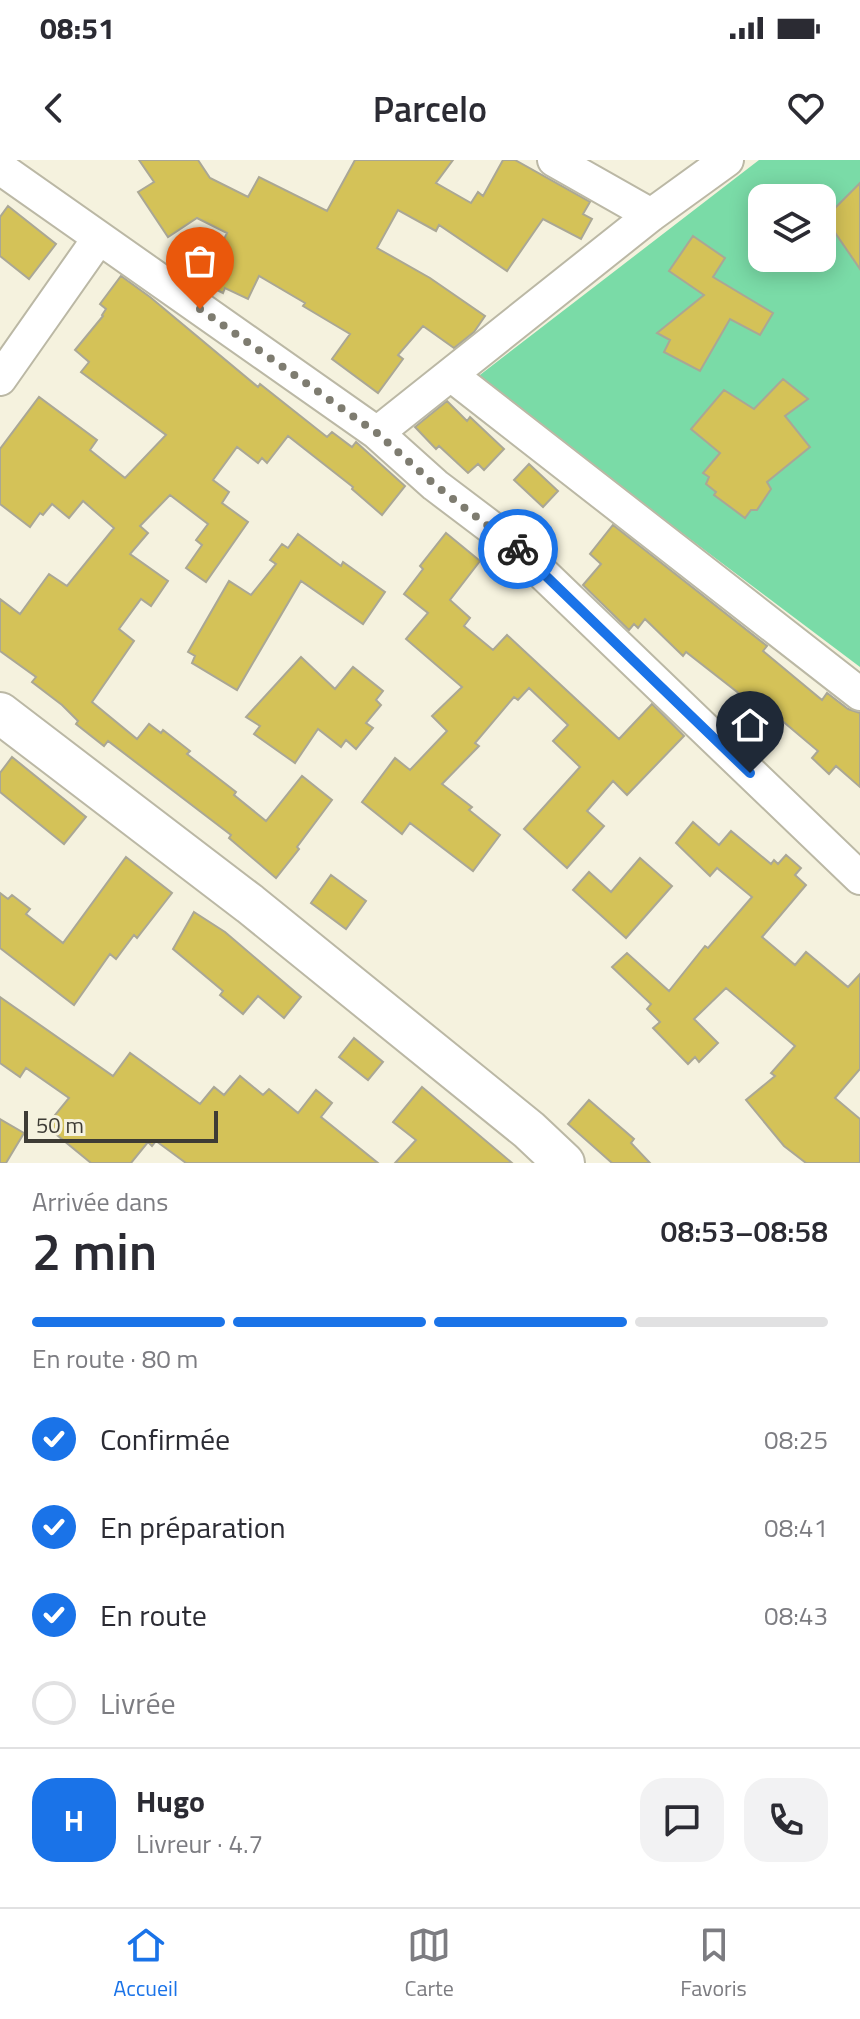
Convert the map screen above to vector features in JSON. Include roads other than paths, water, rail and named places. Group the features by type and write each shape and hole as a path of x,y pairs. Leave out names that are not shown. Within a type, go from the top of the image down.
{"main road":[{"path":"0,713 250,904 529,1130 564,1163"}],"street":[{"path":"554,160 651,215"},
{"path":"377,433 651,215 727,160"},
{"path":"14,169 99,238 377,433 435,485 509,541 860,878"},
{"path":"0,379 99,238"},
{"path":"451,375 860,694"}]}
